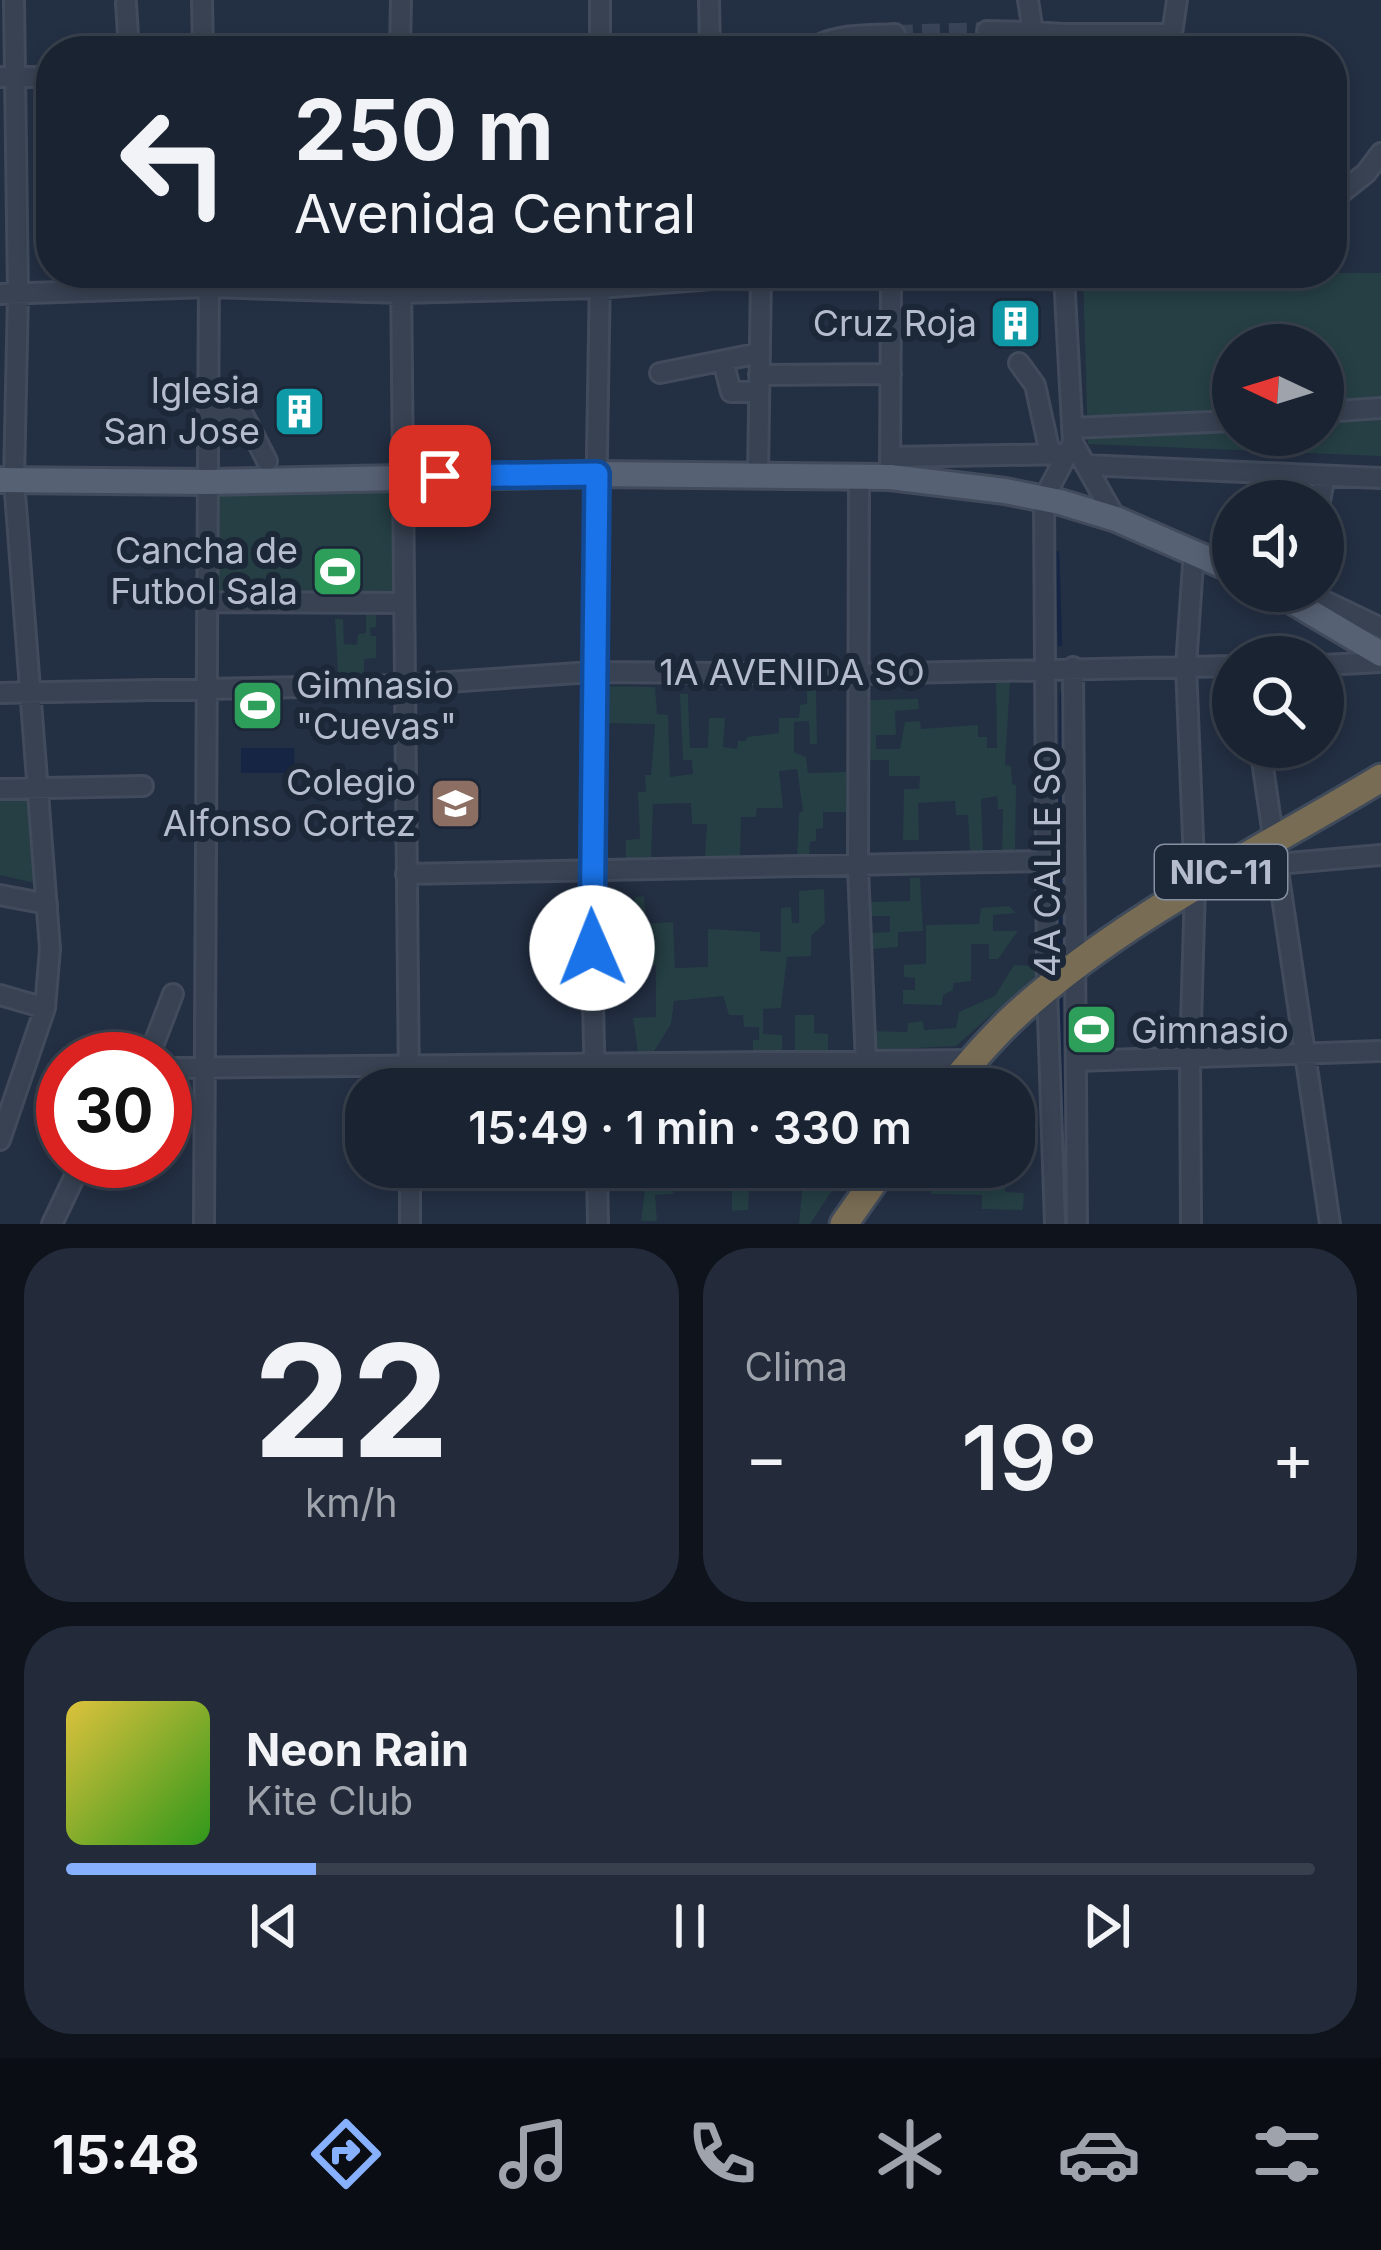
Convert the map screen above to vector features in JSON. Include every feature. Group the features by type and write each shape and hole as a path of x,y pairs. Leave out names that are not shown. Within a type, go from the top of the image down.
{"highway":[{"name":"NIC-11","path":"966,1068 1061,978 1195,887 1275,853 1381,778"},
{"path":"1346,799 1381,794"},
{"path":"844,1224 870,1188"}],"main road":[{"path":"7,480 859,476 890,467 1044,498 1116,519 1212,559"},
{"path":"1322,612 1347,623 1381,658"}],"street":[{"path":"0,1140 7,1100 45,1008 50,949 7,480 7,78 14,0"},
{"path":"202,0 203,36"},
{"path":"400,0 400,36"},
{"path":"599,36 600,0"},
{"path":"709,0 710,36"},
{"path":"1028,0 1034,32"},
{"path":"1173,36 1177,0"},
{"path":"126,3 128,36"},
{"path":"987,31 1046,36"},
{"path":"870,36 895,34"},
{"path":"1347,188 1381,153"},
{"path":"9,294 95,288"},
{"path":"204,1224 209,288"},
{"path":"401,288 409,1066"},
{"path":"595,1065 590,871 600,288"},
{"path":"758,476 761,288"},
{"path":"891,288 890,467 1070,449 1212,425"},
{"path":"1044,498 1070,449 1065,288"},
{"path":"660,374 760,353"},
{"path":"723,361 731,392 759,384 891,374"},
{"path":"1018,362 1116,519"},
{"path":"1035,385 1070,380"},
{"path":"1344,410 1381,407"},
{"path":"208,409 244,416 267,461"},
{"path":"1070,449 1381,478"},
{"path":"962,485 964,456"},
{"path":"859,476 858,867 865,1068"},
{"path":"1324,480 1325,476"},
{"name":"4A CALLE SO","path":"1044,498 1046,861 1061,978 1055,1224"},
{"path":"1192,1224 1195,887 1186,666 1194,550"},
{"path":"208,602 403,603"},
{"path":"1332,612 1347,623 1381,628"},
{"path":"1344,662 1381,658"},
{"name":"1A AVENIDA SO","path":"0,693 404,685 592,672 858,674 1212,666"},
{"path":"1073,667 1061,978 1076,1061 1077,1224"},
{"path":"1263,768 1330,1224"},
{"path":"0,789 143,786"},
{"path":"1275,853 1381,855"},
{"path":"406,874 1046,861"},
{"path":"0,895 47,904"},
{"path":"158,1032 173,994"},
{"path":"0,995 45,1008"},
{"path":"1076,1061 1381,1051"},
{"path":"192,1067 973,1060"},
{"path":"52,1224 69,1188"},
{"path":"410,1188 410,1224"},
{"path":"597,1188 598,1224"}],"green space":[{"path":"1347,273 1381,273 1381,456 1344,454 1344,324 1212,324 1212,449 1088,444 1083,288 1347,288"},
{"path":"397,487 398,600 213,601 212,489"},
{"path":"366,615 376,615 376,627 370,628 371,636 376,636 376,658 364,659 364,674 389,675 389,683 294,684 294,674 338,673 335,619 343,619 344,644 357,645 358,634 366,633"},
{"path":"996,681 1010,681 1005,765 1011,766 1012,784 1016,785 1015,851 1002,852 1003,809 998,809 997,796 981,799 983,853 970,853 968,815 956,815 955,801 918,803 919,840 903,840 904,789 919,789 920,776 889,776 889,760 869,760 868,700 918,699 919,709 895,711 896,735 876,735 876,749 900,749 905,722 920,721 921,729 978,725 978,737 987,737 987,748 997,748"},
{"path":"601,686 655,687 657,714 668,715 670,777 693,774 692,760 683,760 680,694 688,694 690,748 708,748 709,718 725,718 723,747 737,749 738,741 747,737 779,733 779,718 799,718 800,705 807,704 807,689 816,688 817,744 810,744 809,721 794,722 794,752 806,757 808,773 846,772 847,812 823,812 823,828 816,829 816,841 810,842 809,859 797,858 799,813 803,811 797,769 779,771 783,808 757,808 756,817 741,817 740,858 705,856 707,824 692,824 691,803 653,804 651,860 626,860 626,840 640,839 638,792 646,792 645,775 651,775 655,724 600,723"},
{"path":"0,784 27,785 39,884 0,875"},
{"path":"910,878 920,878 923,931 898,932 898,947 871,949 870,933 890,932 890,916 868,916 867,902 910,901"},
{"path":"824,889 825,923 811,936 811,956 787,957 781,1008 763,1009 763,1034 782,1035 782,1051 753,1051 759,1027 744,1027 743,1015 729,1015 723,996 674,1001 671,1024 653,1053 638,1053 633,1018 656,1017 656,965 624,964 624,922 634,919 635,897 644,896 646,924 673,922 675,968 708,967 708,929 760,932 760,951 781,952 781,908 791,907 792,923 799,923 799,891"},
{"path":"1009,906 1016,913 993,915 993,931 1018,931 998,959 989,959 989,944 971,944 971,981 954,983 953,990 943,995 942,1005 903,1004 903,990 915,990 915,978 904,977 904,965 926,964 926,925 979,924 981,908"},
{"path":"1014,965 1036,966 1037,974 956,1046 874,1050 873,1031 907,1032 908,1023 923,1021 924,1030 956,1028 959,1012 995,996"},
{"path":"795,1015 814,1015 814,1033 828,1034 828,1051 795,1051"},
{"path":"674,1188 673,1194 655,1195 657,1221 641,1221 645,1189"},
{"path":"716,1188 749,1188 748,1210 732,1211 732,1189"},
{"path":"802,1188 834,1188 810,1224 799,1224"},
{"path":"931,1188 1005,1188 1005,1192 1024,1193 1023,1210 982,1209 982,1195 931,1194"}],"water":[{"path":"241,748 294,748 295,773 241,773"}],"waterway":[{"path":"1057,553 1060,644"},
{"path":"1060,964 1062,694"},
{"path":"1060,994 1063,1204"}],"tunnel":[{"path":"895,34 987,31"}],"place":[{"name":"Cruz Roja","path":"1016,323"},
{"name":"Iglesia San Jose","path":"299,411"},
{"name":"Cancha de Futbol Sala","path":"337,571"},
{"name":"Gimnasio \"Cuevas\"","path":"257,706"},
{"name":"Colegio Alfonso Cortez","path":"455,803"},
{"name":"Gimnasio","path":"1092,1030"}],"route":[{"path":"440,476 597,474 592,948"}]}
